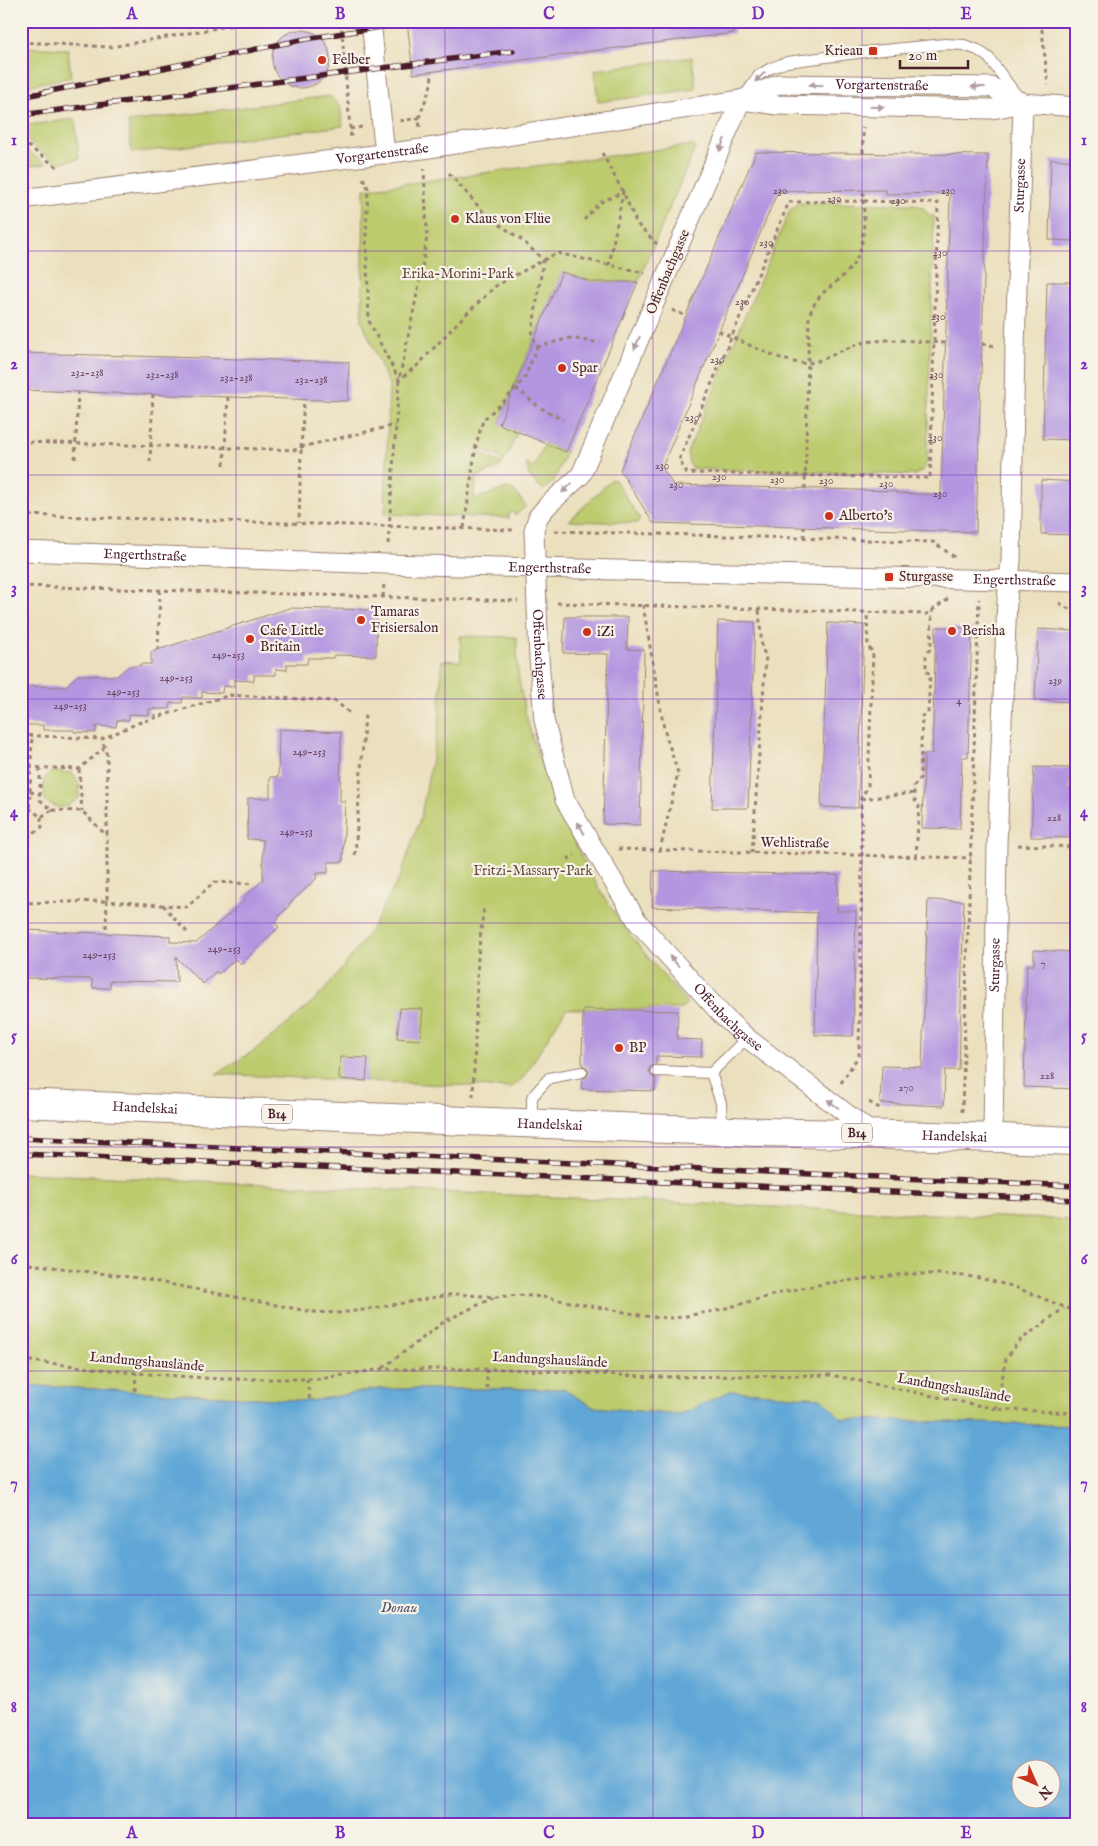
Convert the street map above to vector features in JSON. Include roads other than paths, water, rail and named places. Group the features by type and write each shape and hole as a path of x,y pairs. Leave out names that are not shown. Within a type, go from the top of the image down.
{"main road":[{"name":"Handelskai","path":"21,1103 532,1125 722,1131 878,1122 993,1137 1077,1141"}],"street":[{"path":"371,21 385,154"},
{"name":"Vorgartenstraße","path":"21,199 422,149 741,100 780,84 991,87 1023,103"},
{"name":"Vorgartenstraße","path":"741,100 777,105 864,107 992,109 1023,103 1077,107"},
{"name":"Offenbachgasse","path":"741,100 580,475 538,517 534,530 537,568 537,618 544,720 565,800 637,921 724,1017 747,1038 878,1122"},
{"name":"Sturgasse","path":"993,1137 997,852 1007,600 1010,580 1023,103"},
{"name":"Engerthstraße","path":"21,551 386,564 1077,582"}],"lane":[{"path":"741,100 759,75 787,62 945,44 964,45 978,50 989,58 1023,103"},
{"path":"656,1071 711,1073 747,1038"},
{"path":"532,1125 532,1097 549,1078 582,1072"},
{"path":"711,1073 722,1103 722,1131"}],"water":[{"name":"Donau","path":"21,1385 310,1401 379,1389 563,1389 593,1407 680,1415 730,1391 821,1398 842,1419 1077,1426 1077,1825 21,1825"}],"railway":[{"path":"21,97 306,39 418,21"},
{"path":"21,115 513,51"},
{"path":"21,1138 1077,1186"},
{"path":"21,1154 1077,1200"}],"place":[{"name":"Krieau","path":"873,51"},
{"name":"Felber","path":"322,60"},
{"name":"Klaus von Flüe","path":"455,219"},
{"name":"Spar","path":"562,368"},
{"name":"Alberto's","path":"829,516"},
{"name":"Sturgasse","path":"889,577"},
{"name":"Tamaras Frisiersalon","path":"361,620"},
{"name":"Berisha","path":"952,631"},
{"name":"iZi","path":"587,632"},
{"name":"Cafe Little Britain","path":"250,639"},
{"name":"BP","path":"619,1048"}],"park label":[{"name":"Erika-Morini-Park","path":"458,274"},
{"name":"Fritzi-Massary-Park","path":"533,871"}]}
